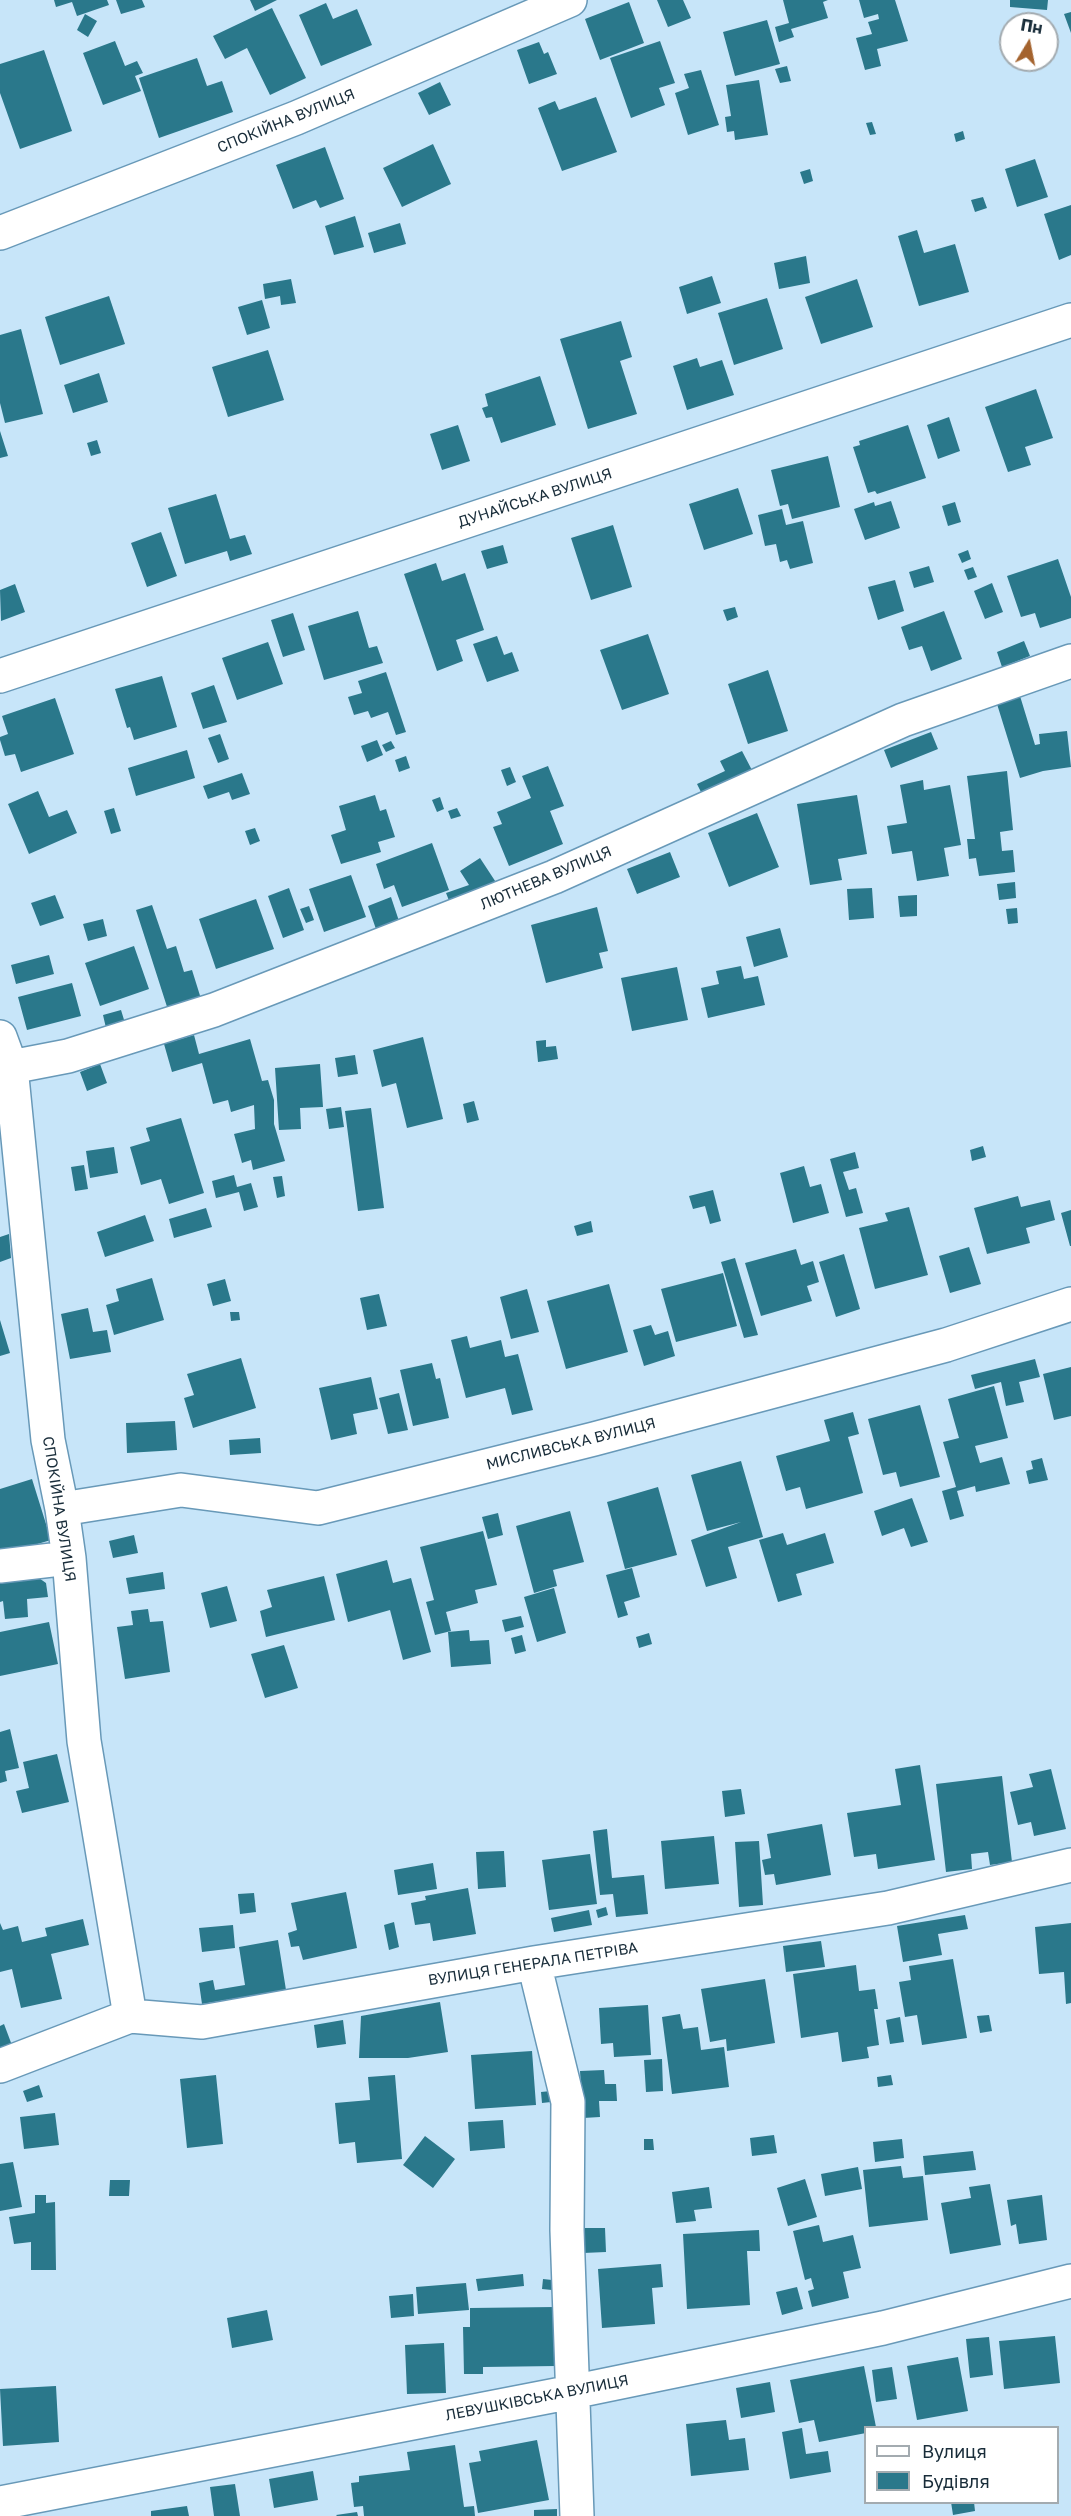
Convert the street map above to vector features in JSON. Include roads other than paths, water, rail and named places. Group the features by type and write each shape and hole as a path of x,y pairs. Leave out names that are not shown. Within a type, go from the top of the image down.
{"street":[{"name":"СПОКІЙНА ВУЛИЦЯ","path":"0,234 296,118 570,0"},
{"name":"ДУНАЙСЬКА ВУЛИЦЯ","path":"0,676 1071,320"},
{"name":"ЛЮТНЕВА ВУЛИЦЯ","path":"5,1052 68,1056 214,1010 554,877 903,720 1071,661"},
{"name":"СПОКІЙНА ВУЛИЦЯ","path":"5,1052 48,1440 69,1558 84,1741 130,2016"},
{"name":"МИСЛИВСЬКА ВУЛИЦЯ","path":"62,1509 182,1490 318,1508 594,1439 946,1345 1071,1304"},
{"path":"0,1566 69,1558"},
{"name":"ВУЛИЦЯ ГЕНЕРАЛА ПЕТРІВА","path":"0,2066 130,2016 202,2022 534,1962 888,1908 1071,1865"},
{"path":"534,1962 568,2102 567,2230 577,2516"},
{"name":"ЛЕВУШКІВСЬКА ВУЛИЦЯ","path":"0,2503 572,2392 883,2328 1071,2281"}]}
